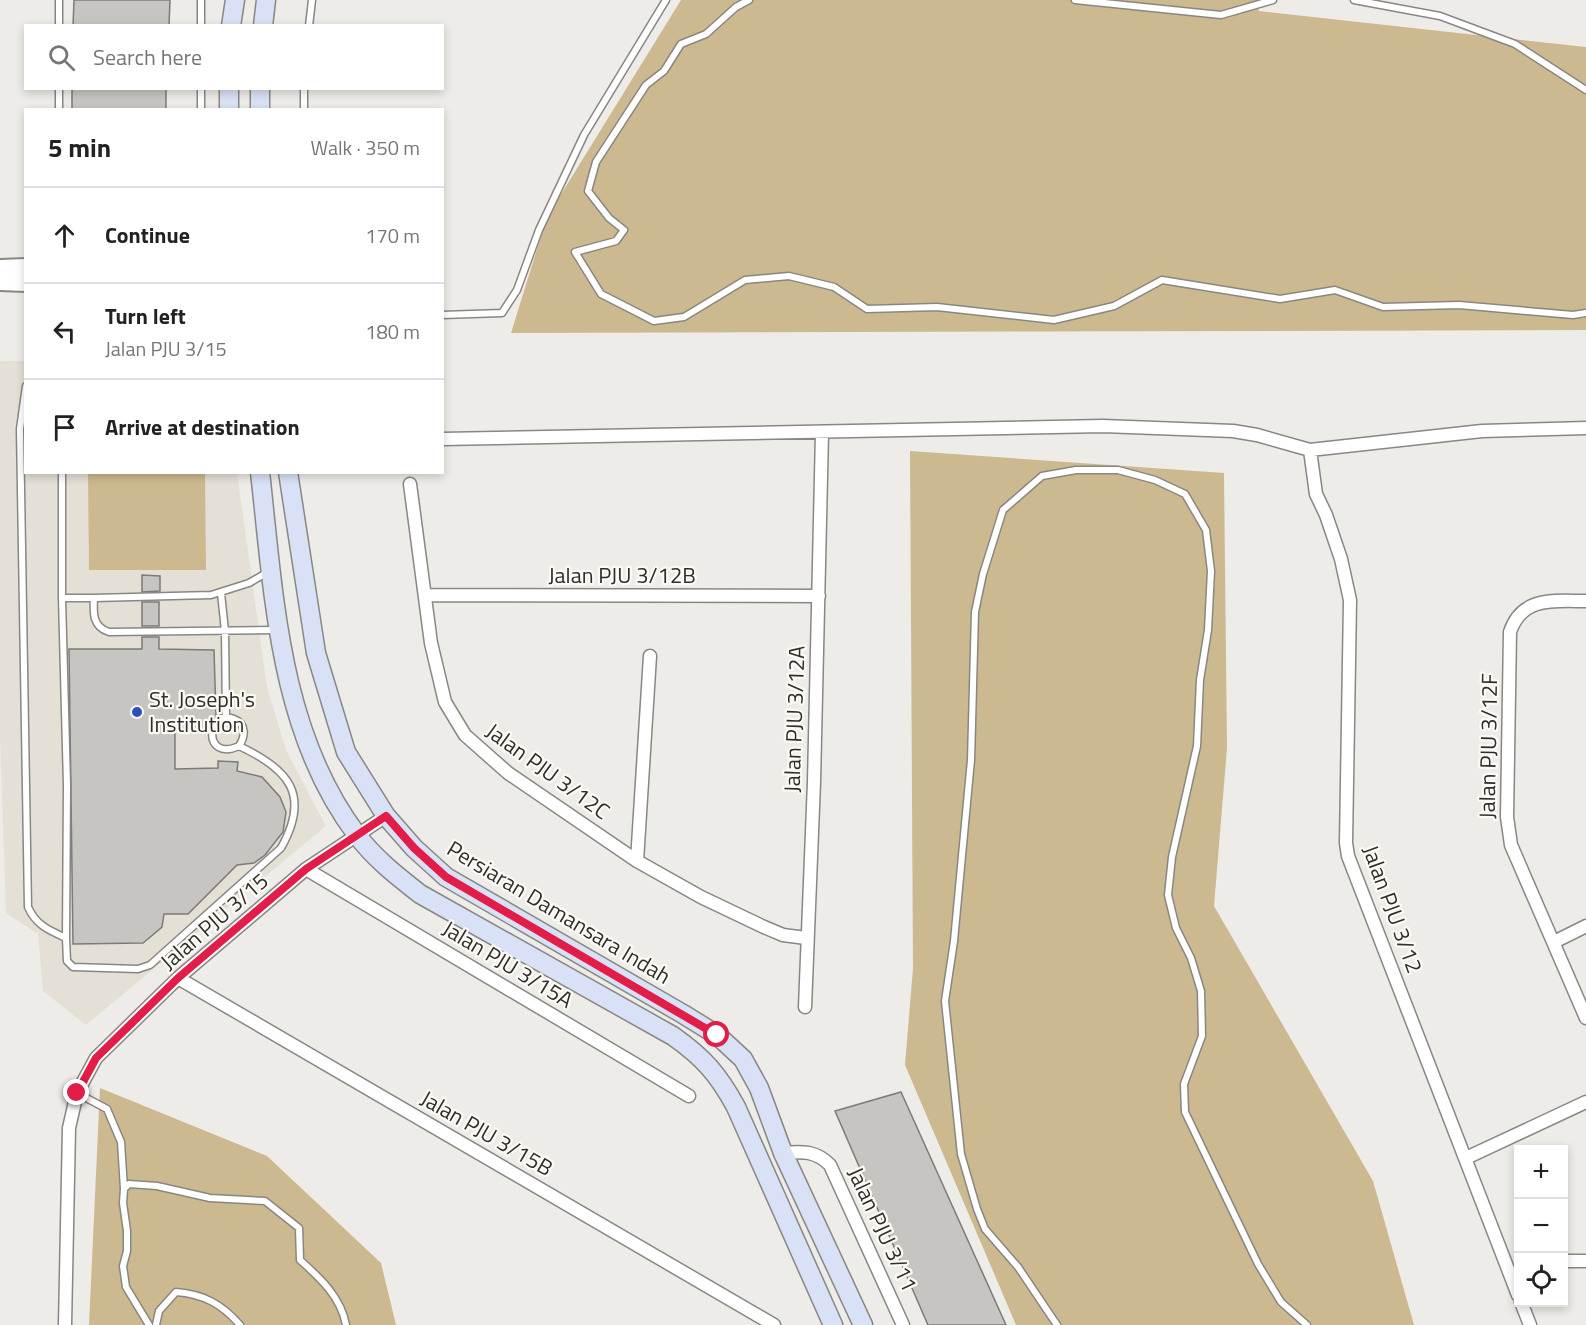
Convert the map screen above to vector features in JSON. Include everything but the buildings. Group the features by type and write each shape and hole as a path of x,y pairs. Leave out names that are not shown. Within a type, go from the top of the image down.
{"main road":[{"path":"231,24 235,0"},
{"path":"263,24 266,0"},
{"path":"229,90 229,108"},
{"path":"260,90 260,108"},
{"name":"Persiaran Damansara Indah","path":"288,474 316,653 346,752 386,816 414,848 446,877 717,1035 743,1059 759,1088 783,1153 863,1325"},
{"path":"257,476 288,680 312,759 356,834 384,865 420,894 673,1036 698,1054 719,1076 736,1107 832,1325"}],"street":[{"path":"0,267 24,267"},
{"path":"0,282 24,283"},
{"path":"444,440 1014,427 1184,428 1257,435 1310,450 1482,431 1586,428"},
{"name":"Jalan PJU 3/12A","path":"805,1007 819,596 822,433"},
{"name":"Jalan PJU 3/12","path":"1310,450 1316,494 1341,559 1350,600 1346,843 1348,856 1466,1158 1514,1273"},
{"name":"Jalan PJU 3/12C","path":"410,484 431,643 445,702 465,735 507,773 637,861 701,897 764,927 783,935 806,938"},
{"name":"Jalan PJU 3/12B","path":"425,595 819,596"},
{"name":"Jalan PJU 3/12F","path":"1586,601 1540,601 1530,605 1514,621 1510,632 1508,831 1511,845 1586,1018"},
{"path":"637,861 650,657"},
{"name":"Jalan PJU 3/15","path":"65,1325 69,1128 77,1093 96,1058 178,978 306,869 386,816"},
{"name":"Jalan PJU 3/15A","path":"306,869 689,1096"},
{"path":"1554,942 1586,926"},
{"name":"Jalan PJU 3/15B","path":"178,978 774,1325"},
{"path":"1466,1158 1586,1102"},
{"name":"Jalan PJU 3/11","path":"783,1153 809,1153 820,1156 830,1166 903,1325"},
{"path":"1568,1261 1586,1261"},
{"path":"1523,1307 1530,1325"}],"lane":[{"path":"59,0 59,24"},
{"path":"201,0 201,24"},
{"path":"309,24 312,0"},
{"path":"444,315 502,313 517,290 539,230 584,135 666,0"},
{"path":"749,0 736,7 706,34 681,44 664,71 646,85 596,162 588,191 609,218 624,230 616,241 575,252 601,294 654,321 684,317 745,280 789,276 834,287 867,309 937,307 1054,320 1114,306 1162,279 1280,299 1335,290 1383,307 1459,304 1573,315 1586,313"},
{"path":"1075,0 1221,15 1273,0"},
{"path":"1354,0 1440,16 1515,44 1586,90"},
{"path":"58,108 59,90"},
{"path":"201,90 201,108"},
{"path":"304,90 304,108"},
{"path":"24,389 20,429 28,907 33,919 44,929 66,938"},
{"path":"1057,1325 1018,1267 985,1229 977,1209 961,1154 945,1001 954,941 971,760 975,612 983,574 1003,510 1042,477 1076,470 1118,470 1155,480 1185,494 1206,530 1210,571 1209,618 1200,680 1197,746 1172,857 1168,895 1176,928 1191,958 1201,991 1202,1036 1184,1084 1185,1112 1258,1264 1281,1302 1307,1325"},
{"path":"62,474 62,598 67,785 66,938 67,961 73,968 138,969 150,965 281,848 290,832 294,815 288,781 282,771 264,758 239,746"},
{"path":"62,598 221,593 249,583 272,570"},
{"path":"221,593 225,631 226,717"},
{"path":"94,598 94,616 97,625 110,632 280,630"},
{"path":"226,717 236,719 243,727 244,737 239,746 230,751 220,748 212,741 211,731 216,722 226,717"},
{"path":"77,1093 107,1109 121,1142 127,1251 123,1266 126,1287 149,1325"},
{"path":"124,1190 129,1184 210,1198 265,1201 299,1228 300,1260 319,1276 336,1298 346,1325"},
{"path":"156,1325 159,1311 176,1292 206,1298 228,1311 240,1325"}],"shaded area":[{"path":"681,0 1257,0 1259,11 1586,47 1586,330 511,333 547,217"},
{"name":"St. Joseph's Institution","path":"0,361 24,361 24,474 237,474 267,687 286,750 326,826 86,1025 43,991 38,934 6,913 0,737"},
{"path":"910,451 1224,473 1227,748 1214,906 1373,1181 1414,1325 1016,1325 905,1065 913,968"},
{"path":"88,474 205,474 206,570 89,570"},
{"path":"100,1088 267,1156 381,1263 396,1325 89,1325"}],"place":[{"name":"St. Joseph's Institution","path":"137,712"}],"route":[{"path":"77,1093 96,1058 178,978 306,869 386,816 414,848 446,877 717,1035"}]}
